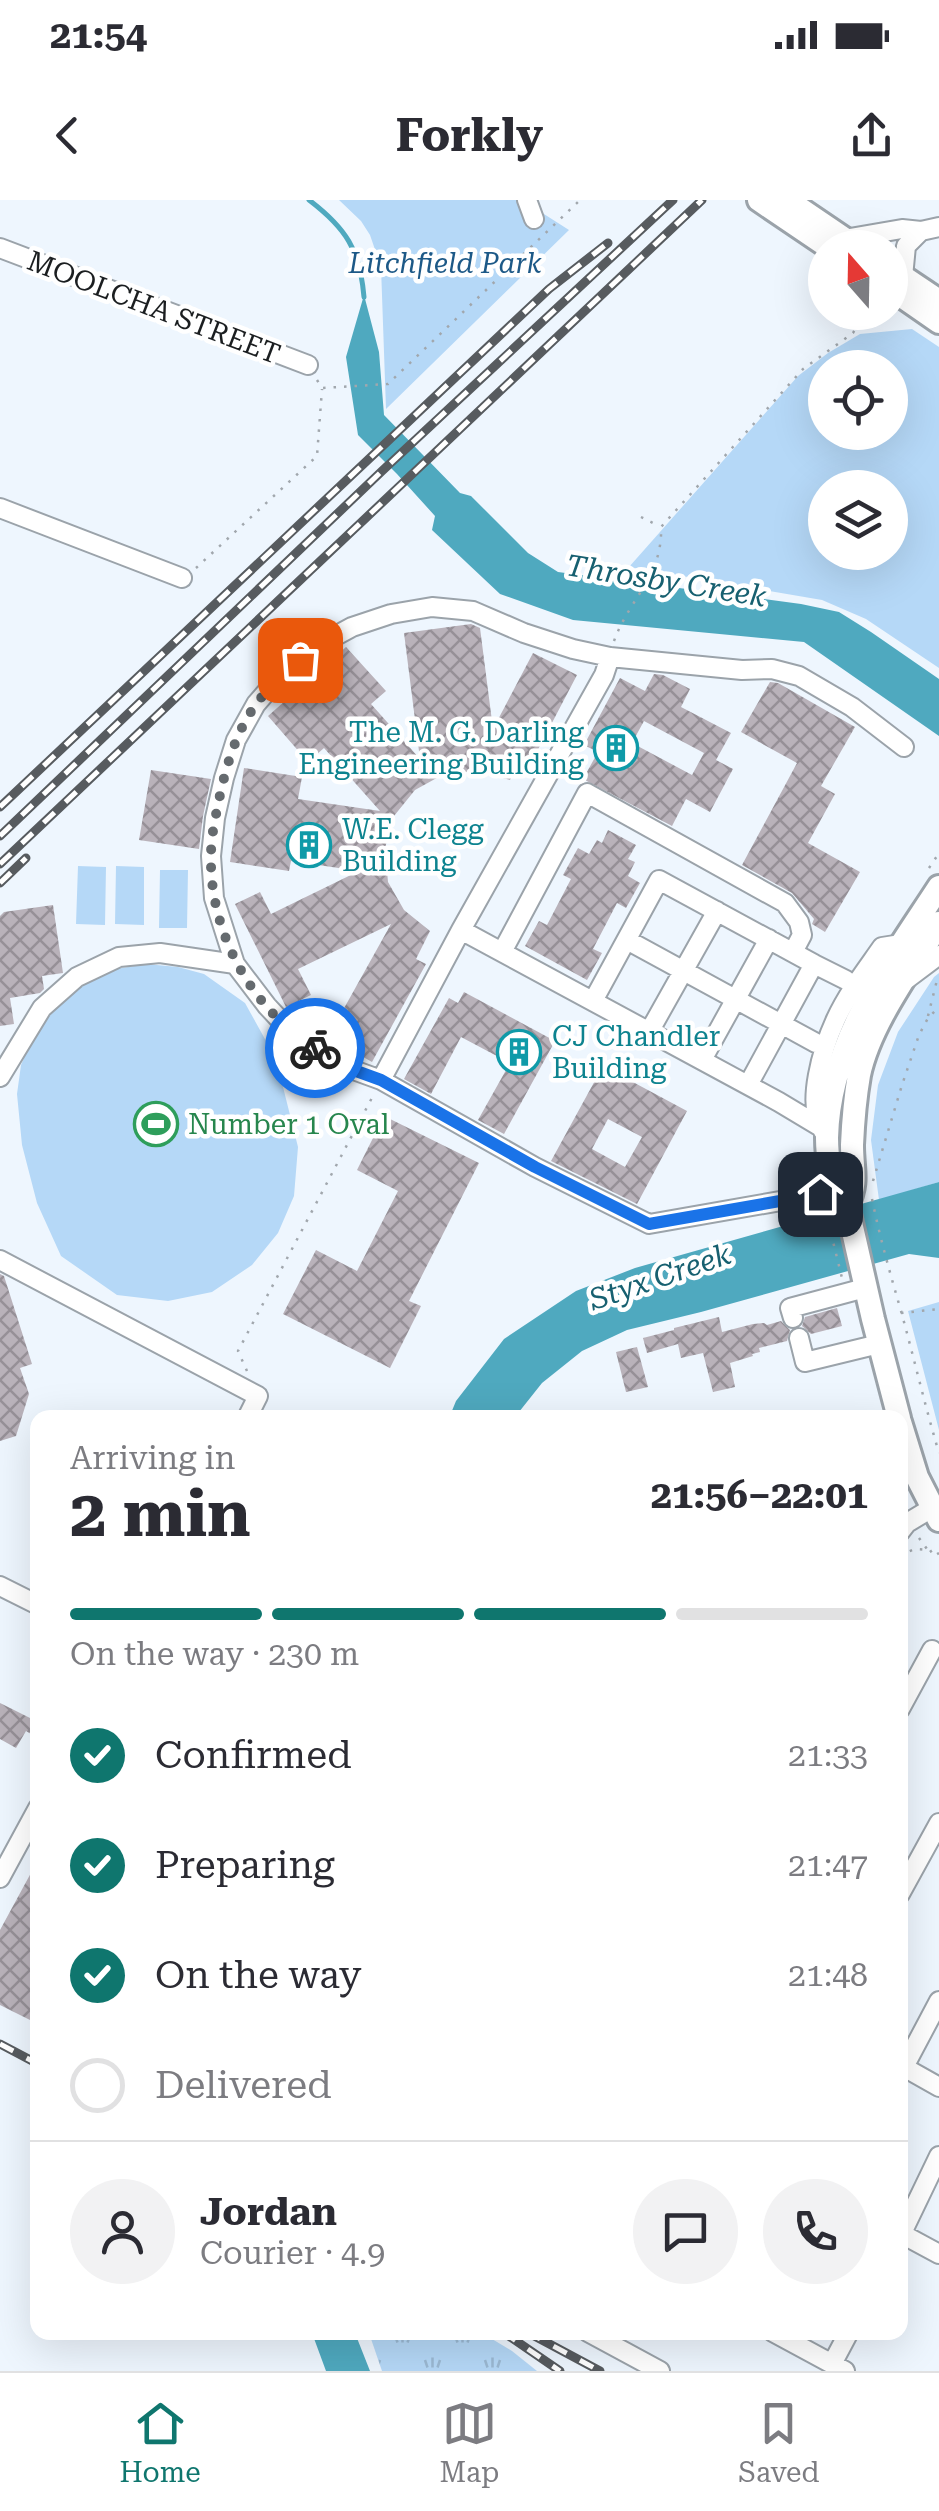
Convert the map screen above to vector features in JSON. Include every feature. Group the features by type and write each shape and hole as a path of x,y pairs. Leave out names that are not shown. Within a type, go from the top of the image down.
{"main road":[{"path":"781,202 822,230"},
{"path":"781,202 822,230"},
{"path":"908,285 939,301"},
{"path":"908,292 939,322"},
{"path":"897,1410 835,1204 823,1131 845,1046 856,1020 939,887"},
{"path":"835,1204 856,1187 852,1137 860,1072 878,1026 939,923"},
{"path":"908,1447 935,1514"}],"street":[{"path":"527,200 534,218"},
{"path":"898,230 930,229"},
{"path":"908,245 930,229"},
{"name":"MOOLCHA STREET","path":"0,248 308,366"},
{"path":"0,508 182,578"},
{"path":"835,1204 649,1224 535,1167 381,1080 348,1068 296,1037 235,964 214,898 211,856 215,818 236,740 256,704 283,674 316,646 365,623 432,607 473,611 524,634 610,656 742,670 772,669 799,676 852,707 904,747"},
{"path":"381,1080 604,675 610,656"},
{"path":"502,952 588,792 785,903 799,922 802,935 792,952"},
{"path":"593,1002 659,880 846,980"},
{"path":"649,1032 717,911"},
{"path":"462,930 748,1085 823,1131"},
{"path":"702,1060 768,939"},
{"path":"626,940 816,1042"},
{"path":"0,1077 42,1008 77,976 119,957 160,954 235,964"},
{"path":"904,981 939,955"},
{"path":"748,1085 814,964"},
{"path":"0,1260 258,1396 251,1410"},
{"path":"793,1318 790,1308 856,1276"},
{"path":"798,1338 805,1362 879,1344"},
{"path":"908,1522 935,1514"},
{"path":"0,1586 30,1602"},
{"path":"908,1694 932,1650"},
{"path":"1,1873 30,1822"},
{"path":"908,1879 939,1823"},
{"path":"908,2055 939,2001"},
{"path":"908,2069 939,2087"},
{"path":"908,2220 939,2156"},
{"path":"908,2238 939,2254"},
{"path":"603,2340 660,2371"},
{"path":"788,2340 838,2368 847,2340"}],"path":[{"path":"322,388 388,384 580,200"},
{"path":"621,625 652,574 662,548 661,527 803,369 854,330"},
{"path":"182,578 317,456 322,388 308,366"},
{"path":"641,517 661,527"},
{"path":"939,974 870,1193 884,1260 939,1452"},
{"path":"928,1018 939,1007"},
{"path":"258,1396 238,1351 381,1080"},
{"path":"835,1204 856,1276"},
{"path":"901,1313 939,1308"},
{"path":"923,1544 934,1556 939,1553"},
{"path":"908,1553 926,1549"}],"green space":[{"name":"Litchfield Park","path":"339,200 522,200 569,230 386,409 381,267 370,235"},
{"path":"912,329 939,347 939,668 866,619 822,600 629,567 808,368 808,450 908,450 908,350 833,350 860,334"},
{"path":"78,866 106,867 105,925 76,924"},
{"path":"116,866 144,867 144,925 115,924"},
{"path":"160,870 188,870 187,928 159,928"},
{"name":"Number 1 Oval","path":"146,964 204,974 245,1003 276,1059 298,1147 294,1196 278,1233 252,1265 212,1292 168,1301 117,1295 61,1256 37,1203 22,1145 17,1094 21,1065 34,1035 59,1002 89,981 116,969"},
{"path":"939,973 939,1182 879,1200 871,1140 878,1085 898,1032"},
{"path":"939,1302 939,1430 908,1311"},
{"path":"371,2340 494,2340 537,2371 382,2371"}],"water":[{"path":"364,295 379,352 384,415 460,493 471,496 528,553 558,572 839,612 939,679 939,736 804,642 573,620 500,594 432,530 435,516 358,435 346,357"},
{"name":"Styx Creek","path":"939,1182 939,1258 909,1254 627,1330 582,1351 542,1383 521,1410 452,1410 504,1339 576,1291 635,1268"},
{"path":"315,2340 358,2340 370,2371 326,2371"}],"building":[{"name":"W.E. Clegg Building","path":"471,624 480,628 493,729 533,653 577,675 531,763 521,758 510,780 478,771 444,774 415,790 394,816 385,848 388,882 404,910 430,931 416,959 426,964 372,1062 328,1037 391,924 298,969 311,995 286,1007 235,904 260,892 271,914 359,871 291,861 289,871 230,862 244,768 302,777 298,799 380,811 324,748 308,762 268,716 346,647 386,691 371,704 420,759 404,633"},
{"name":"The M. G. Darling Engineering Building","path":"654,674 663,675 690,689 681,707 731,733 716,760 733,769 710,812 686,799 672,826 583,779 598,752 584,745 620,678 645,691","holes":["644,721 704,753 692,775 632,743"]},
{"path":"770,682 855,727 821,786 835,794 808,843 860,872 825,932 812,924 814,919 792,893 742,865 797,763 741,732"},
{"path":"151,770 211,779 199,849 139,840"},
{"path":"608,830 636,845 628,859 635,862 628,876 640,883 626,908 617,903 593,949 602,953 587,980 525,946 539,921 547,925 571,879 563,875 578,848 589,854 597,840 602,843"},
{"path":"53,905 63,973 42,976 44,989 40,993 10,998 14,1024 0,1026 0,916 4,912"},
{"name":"CJ Chandler Building","path":"464,992 555,1041 504,1134 478,1120 510,1063 461,1037 431,1094 404,1079 449,998 458,1003"},
{"path":"603,1066 687,1111 637,1204 551,1161","holes":["608,1119 642,1137 625,1167 592,1149"]},
{"path":"384,1116 479,1163 409,1301 421,1306 390,1368 283,1314 316,1250 357,1271 398,1191 357,1170"},
{"path":"0,1274 4,1276 32,1364 20,1368 29,1394 16,1436 0,1441"},
{"path":"837,1308 842,1326 811,1334 802,1326 805,1317"},
{"path":"719,1317 722,1332 781,1321 790,1330 787,1341 759,1348 760,1352 753,1356 730,1363 735,1387 713,1392 703,1353 681,1358 678,1344 647,1353 643,1338"},
{"path":"637,1347 648,1387 626,1392 616,1352"},
{"path":"0,1703 30,1718 30,1733 26,1731 16,1748 0,1739"},
{"path":"30,1875 30,2020 0,2005 0,1930"}],"waterway":[{"name":"Throsby Creek","path":"309,200 333,220 349,241 359,266 364,297"}],"railway":[{"path":"0,836 673,200"},
{"path":"0,864 702,200"},
{"path":"0,807 549,289 608,243"},
{"path":"0,883 26,858"},
{"path":"0,2044 30,2060"},
{"path":"515,2340 560,2371"},
{"path":"542,2340 600,2371"}],"way so far":[{"path":"300,660 256,704 236,740 215,818 211,856 214,898 235,964 296,1037 315,1048"}],"place":[{"name":"The M. G. Darling Engineering Building","path":"616,748"},
{"name":"W.E. Clegg Building","path":"309,845"},
{"name":"CJ Chandler Building","path":"519,1052"},
{"name":"Number 1 Oval","path":"156,1124"}],"route":[{"path":"315,1048 649,1224 820,1194"}]}
